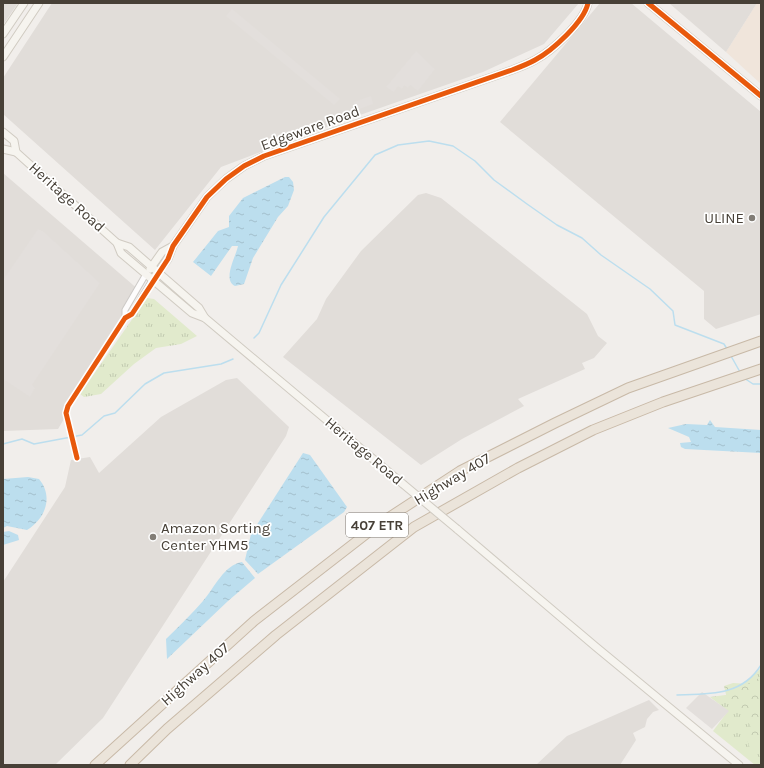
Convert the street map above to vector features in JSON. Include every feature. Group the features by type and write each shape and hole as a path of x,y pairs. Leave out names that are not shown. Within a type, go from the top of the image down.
{"highway":[{"name":"Highway 407","path":"95,765 254,620 379,524 460,471 628,388 761,341"},
{"name":"Highway 407","path":"130,765 167,729 276,635 414,527 518,468 593,430 663,402 760,370"}],"main road":[{"path":"3,34 24,3"},
{"path":"3,57 39,3"},
{"name":"Edgeware Road","path":"152,280 168,258 173,246 207,197 226,179 244,166 264,156 512,70 536,60 556,45 575,26 588,6 595,3"},
{"path":"648,3 761,96"},
{"name":"Heritage Road","path":"3,132 14,141 16,152"},
{"name":"Heritage Road","path":"3,149 16,152 117,243 129,247 152,266 199,308 205,318"},
{"name":"Heritage Road","path":"117,243 121,253 152,280 192,313 205,318 596,647 739,765"},
{"name":"Edgeware Road","path":"146,274 162,252 173,246"}],"street":[{"name":"Edgeware Road","path":"125,318 125,310 146,274"},
{"name":"Edgeware Road","path":"77,458 66,413 68,406 125,318 132,314 152,280"}],"shaded area":[{"path":"3,3 18,3 3,25"},
{"path":"52,3 579,3 544,44 483,72 340,122 221,167 155,250 3,114 3,78"},
{"path":"600,3 631,3 761,112 761,314 716,329 704,319 704,291 500,122"},
{"path":"669,3 757,3 726,52"},
{"path":"757,3 761,3 761,84 726,52"},
{"path":"232,9 340,99 334,105 226,16"},
{"path":"416,51 435,69 418,91 410,85 408,88 404,85 402,89 398,86 394,92 386,87"},
{"path":"371,96 373,104 356,110 354,102"},
{"path":"3,173 140,291 58,429 3,431"},
{"path":"426,193 441,198 587,314 598,336 607,343 594,358 582,363 585,369 518,399 524,406 462,439 421,465 283,357 317,319 326,299 361,251 418,195"},
{"path":"38,229 44,232 100,283 32,385 35,388 30,397 3,379 3,280"},
{"path":"237,378 289,427 286,436 103,718 55,765 3,765 3,582 65,487 71,460 90,457 99,473 161,417 226,380"},
{"path":"702,692 729,711 712,729 686,708"},
{"path":"649,700 659,710 653,712 647,719 645,727 633,733 636,740 620,765 536,765 567,736"}],"green space":[{"path":"147,298 154,299 197,336 181,344 156,348 134,364 101,394 84,397 80,394"},
{"path":"761,668 761,765 755,765 713,731 728,711 710,697 733,694"},
{"path":"761,676 761,748 750,748 746,737 751,726 743,716 728,703 724,686 733,683 750,684"}],"water":[{"path":"285,177 289,177 293,182 294,190 288,206 278,217 253,258 244,284 235,286 231,283 230,279 231,268 238,246 232,246 211,276 193,262 218,231 229,227 229,216 243,198"},
{"path":"710,420 715,427 761,430 761,453 685,449 681,447 680,443 691,442 689,437 668,428 686,424 707,425"},
{"path":"303,453 310,455 347,507 344,512 258,574 245,560 251,534"},
{"path":"28,477 39,479 44,486 47,500 43,514 39,520 27,530 7,526 3,528 3,479"},
{"path":"9,531 18,535 19,540 3,545 3,532"},
{"path":"242,562 255,578 228,601 167,659 166,639 199,606 220,577 230,567"}],"waterway":[{"path":"254,338 259,333 281,285 324,217 375,155 398,145 429,141 453,146 475,161 494,180 527,204 557,225 582,238 601,255 650,289 673,311 675,325 724,344 727,349"},
{"path":"731,356 740,372"},
{"path":"3,444 22,439 34,444 82,435 104,416 115,413 145,384 164,373 221,364 233,359"},
{"path":"744,378 753,384 761,384"},
{"path":"677,695 713,693 735,688 744,683 761,665"}],"cycle path":[{"path":"77,458 66,413 68,406 125,318 132,314 168,259 173,246 207,197 226,179 244,166 264,156 530,63 550,50 574,27 585,11 588,3"},
{"path":"648,3 761,96"}],"place":[{"name":"ULINE","path":"752,218"},
{"name":"Amazon Sorting Center YHM5","path":"153,537"}]}
